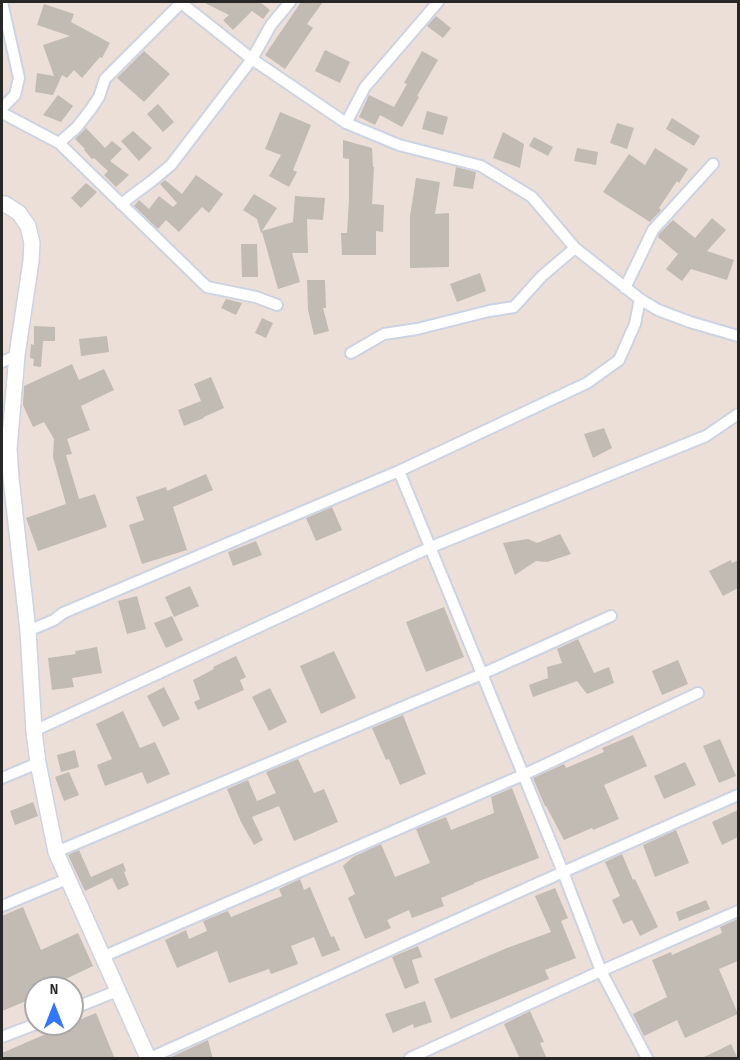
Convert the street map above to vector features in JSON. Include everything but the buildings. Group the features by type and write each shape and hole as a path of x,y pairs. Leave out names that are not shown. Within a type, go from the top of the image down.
{"main road":[{"path":"2,204 19,213 28,226 32,243 17,355 9,449 28,631 38,763 56,852 149,1059"}],"street":[{"path":"2,2 19,78 15,95 2,108"},
{"path":"59,143 77,127 91,109 99,97 105,79 181,2 252,59 346,123 399,145 481,166 532,197 575,248 657,310 690,322 737,332"},
{"path":"121,204 171,165 252,59 271,25 290,2"},
{"path":"346,123 365,87 438,2"},
{"path":"2,113 59,143 207,287 256,297 277,305"},
{"path":"625,288 653,230 712,164"},
{"path":"351,353 384,334 417,329 514,307 542,276 575,248"},
{"path":"28,631 54,620 63,613 399,471 587,383 619,360 634,324 640,299"},
{"path":"2,362 17,355"},
{"path":"34,731 431,548 706,436 738,414"},
{"path":"399,471 563,872 601,971 647,1059"},
{"path":"56,852 482,674 611,616"},
{"path":"102,957 523,775 698,693"},
{"path":"2,778 38,763"},
{"path":"149,1059 738,795"},
{"path":"2,906 67,879"},
{"path":"410,1059 601,971 738,912"},
{"path":"84,1004 117,991"},
{"path":"2,1037 24,1029"}]}
